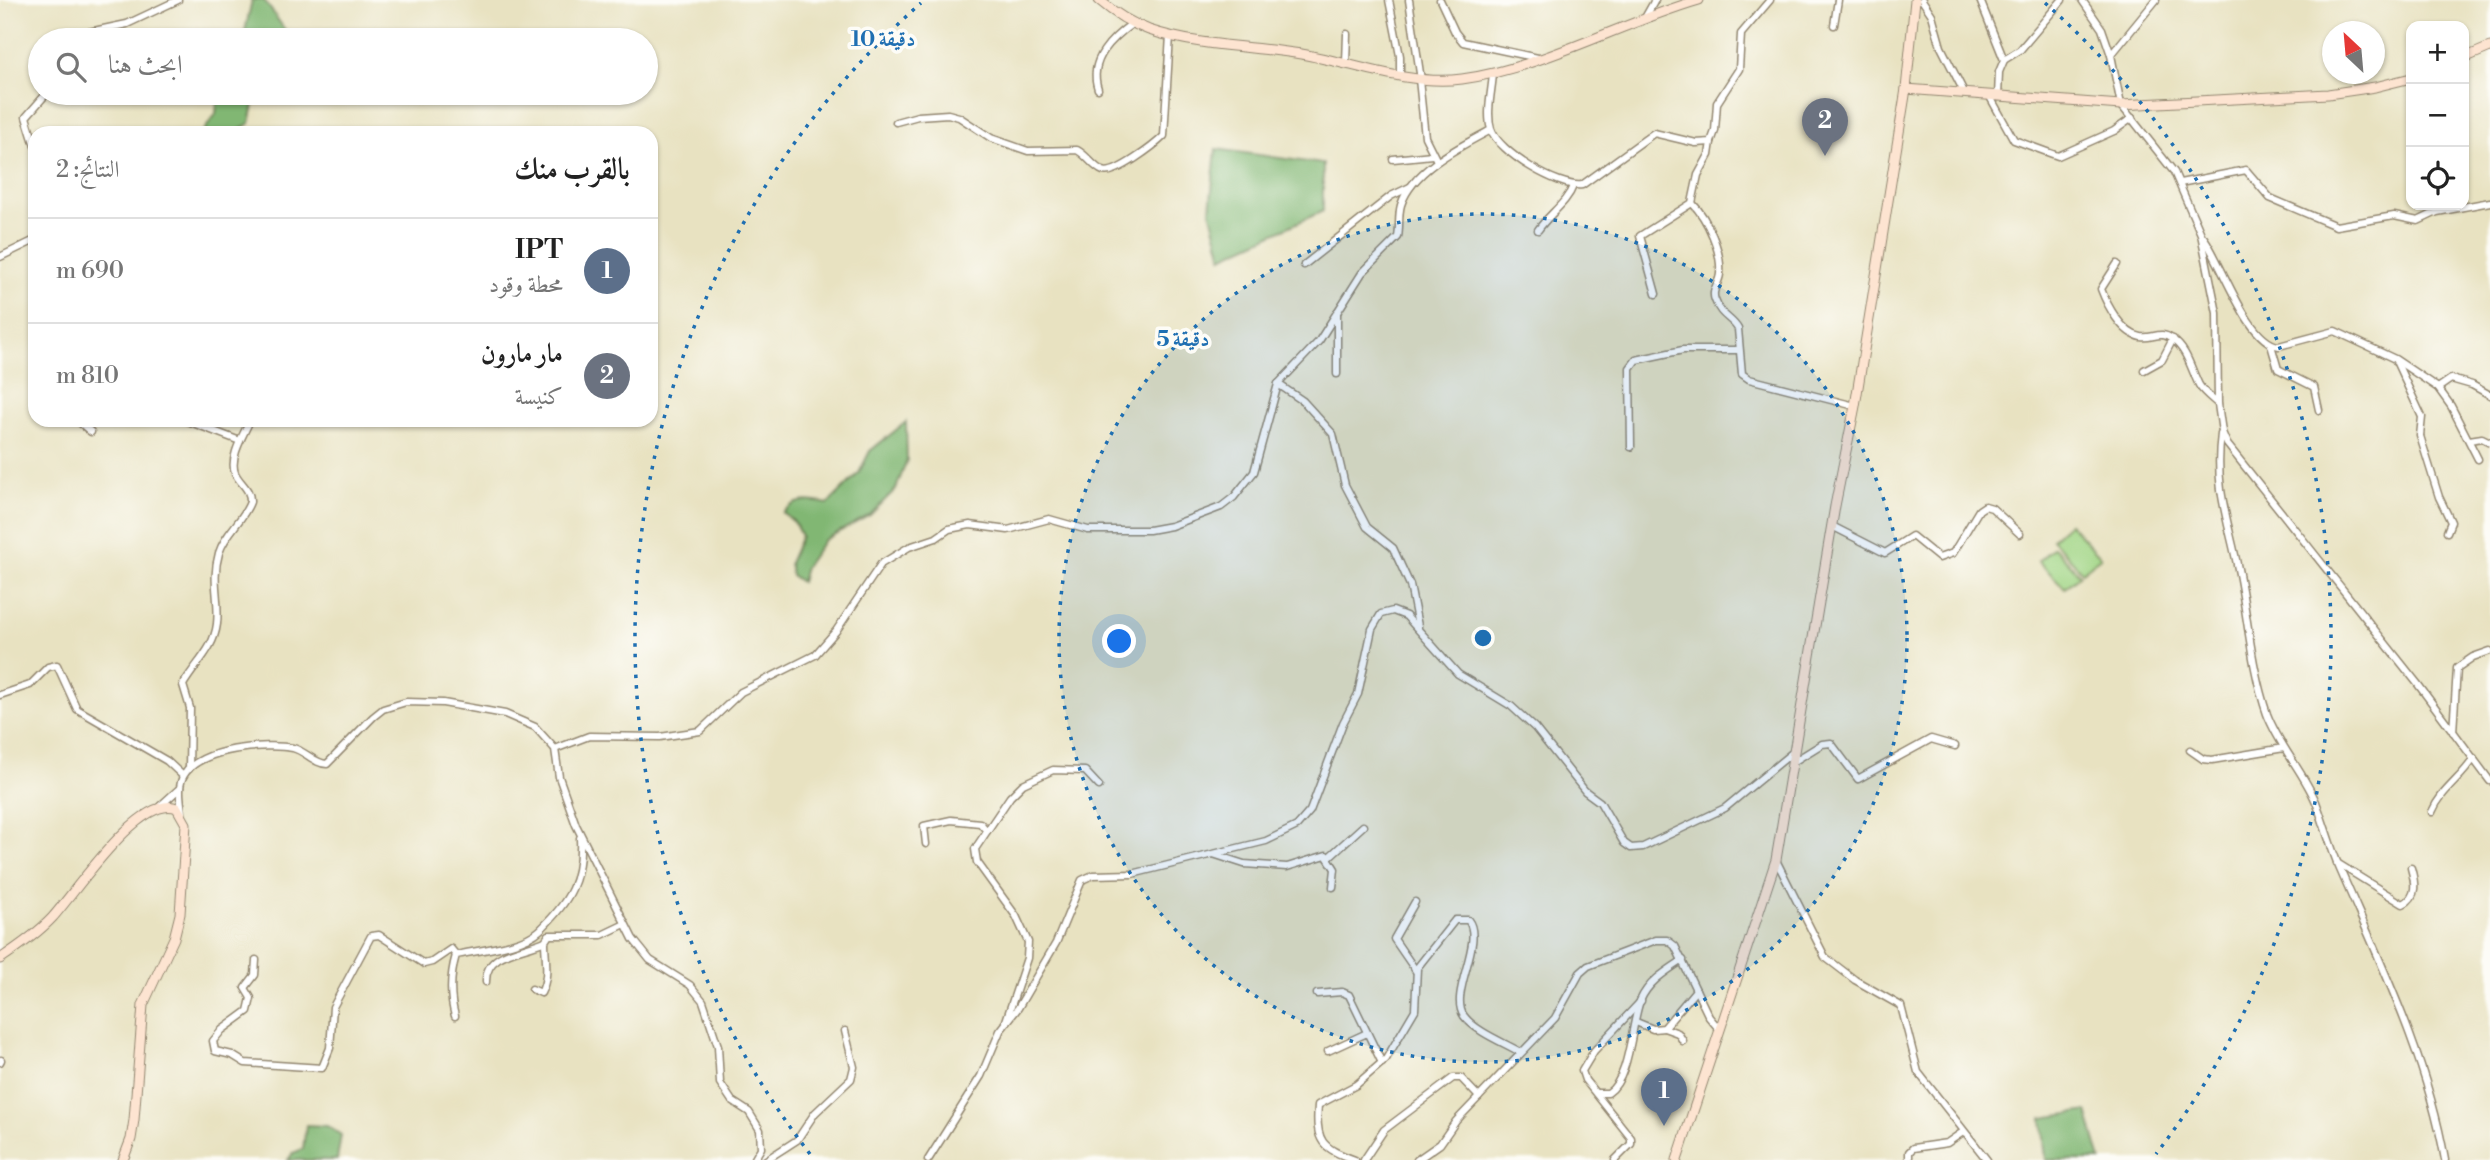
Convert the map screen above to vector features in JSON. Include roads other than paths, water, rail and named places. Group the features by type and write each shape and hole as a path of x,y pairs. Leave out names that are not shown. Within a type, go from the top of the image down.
{"street":[{"path":"108,28 127,24 178,0"},
{"path":"1098,0 1133,23 1170,35 1346,63 1420,80 1461,80 1493,74 1646,16 1699,0"},
{"path":"1389,0 1401,56 1400,75"},
{"path":"1409,0 1425,137 1437,161"},
{"path":"1440,0 1455,32 1463,42 1538,58"},
{"path":"1646,16 1655,0"},
{"path":"1656,294 1640,244 1640,236 1692,204 1698,175 1709,155 1715,131 1717,103 1739,69 1741,34 1770,0"},
{"path":"1834,25 1838,0"},
{"path":"1678,1160 1776,860 1855,405 1906,89 1915,0"},
{"path":"1922,0 1932,15 1941,47 1964,92"},
{"path":"1980,0 2004,60"},
{"path":"2062,0 2020,50 2004,60 1999,72 1993,96 2014,140 2058,156 2114,131 2132,118"},
{"path":"2082,0 2102,29 2122,105 2180,183 2201,234 2217,313 2222,511 2238,569 2266,711 2315,801 2337,863 2416,1051 2445,1160"},
{"path":"2111,55 2156,0"},
{"path":"1098,89 1095,67 1108,44 1133,23"},
{"path":"1346,63 1347,34"},
{"path":"896,122 918,116 952,115 999,142 1032,152 1077,150 1103,171 1110,171 1127,164 1164,136 1170,35"},
{"path":"2469,56 2490,47"},
{"path":"1493,74 1491,130 1502,145 1534,168 1573,186"},
{"path":"1906,89 2122,105 2328,94 2406,79"},
{"path":"29,126 26,117 36,105"},
{"path":"555,749 589,736 660,737 700,731 741,692 815,655 836,631 881,564 909,547 936,538 949,529 970,525 1008,530 1049,519 1088,530 1149,530 1212,512 1234,498 1254,472 1278,384 1319,341 1362,273 1398,237 1400,207 1412,187 1437,161 1491,130"},
{"path":"1538,230 1557,206 1566,201 1573,186 1598,175 1654,133 1696,143 1711,142"},
{"path":"1393,159 1432,155"},
{"path":"2180,183 2246,170 2270,198 2336,226 2394,216 2418,221 2437,212 2490,202"},
{"path":"1304,265 1391,196 1412,187"},
{"path":"1692,204 1707,225 1720,267 1718,282 1713,290 1714,299 1725,319 1738,329 1741,370 1749,379 1855,405"},
{"path":"2201,234 2214,253 2248,321 2271,345 2278,369 2314,387 2319,410"},
{"path":"0,257 28,243"},
{"path":"2117,264 2101,289 2114,314 2130,333 2139,337 2164,334 2173,339 2184,352 2203,390 2218,404"},
{"path":"1337,310 1337,374"},
{"path":"2271,345 2279,346 2335,331 2395,359 2438,388 2478,459"},
{"path":"2144,370 2162,360 2173,339"},
{"path":"1631,447 1630,368 1636,360 1683,350 1740,350"},
{"path":"2395,359 2422,417 2420,436 2436,488 2451,522 2447,531"},
{"path":"2438,388 2451,379 2490,395"},
{"path":"1278,384 1303,401 1333,434 1344,481 1365,525 1392,545 1406,574 1413,592 1419,627"},
{"path":"85,427 91,432"},
{"path":"203,427 240,441"},
{"path":"189,769 190,708 183,685 212,640 217,622 213,585 224,539 249,506 248,490 234,471 240,441 247,427"},
{"path":"2221,432 2242,465 2490,781"},
{"path":"2469,440 2482,438 2490,442"},
{"path":"1832,526 1885,552 1912,536 1939,558 1953,553 1979,510 1985,506 1992,508 2020,534"},
{"path":"1006,1023 1018,1008 1056,943 1074,894 1084,878 1132,874 1275,838 1292,830 1306,817 1357,694 1377,616 1386,612 1398,612 1419,627 1458,674 1511,706 1535,728 1585,790 1600,802 1624,842 1631,848 1643,847 1725,808 1795,751"},
{"path":"2453,732 2457,668 2473,657 2490,651"},
{"path":"0,695 30,685 48,667 57,665 78,709 167,761 183,776"},
{"path":"122,1160 131,1139 134,1120 143,1005 171,945 180,914 186,824 180,788 183,776 189,769 211,757 248,746 277,746 299,750 322,764 327,764 383,709 405,702 443,703 514,716 536,727 555,749 559,777 580,833 625,924 650,960 690,985 703,1001 718,1046 720,1083 732,1101 749,1112 760,1130 761,1148 754,1160"},
{"path":"1793,762 1822,744 1831,743 1858,779 1931,739 1955,746"},
{"path":"2190,750 2203,759 2212,760 2284,748"},
{"path":"2432,812 2441,794 2464,774 2474,758"},
{"path":"928,1160 981,1076 1006,1023 1028,947 1016,916 977,862 976,846 1018,788 1045,773 1064,769 1085,771 1099,786"},
{"path":"0,959 51,919 139,819 160,806 180,788"},
{"path":"160,806 172,806 183,815"},
{"path":"926,844 924,826 934,822 951,820 981,823 987,831"},
{"path":"1329,857 1363,826"},
{"path":"456,955 516,943 541,930 576,885 580,866 580,833"},
{"path":"1212,853 1244,864 1287,867 1323,855 1329,857 1335,869 1333,887"},
{"path":"1776,860 1825,957 1836,968 1901,1006 1914,1065 1987,1160"},
{"path":"2337,863 2403,904 2414,895 2411,868"},
{"path":"1355,1160 1335,1154 1322,1141 1318,1128 1318,1105 1356,1085 1382,1063 1414,1014 1418,998 1416,971 1394,939 1415,902"},
{"path":"1416,971 1450,924 1461,918 1468,920 1473,933 1461,1010 1472,1024 1520,1052"},
{"path":"486,982 486,975 495,959 545,941 549,935 602,935 625,924"},
{"path":"256,960 255,975 244,988 251,998 248,1011 222,1030 213,1041 215,1051 232,1055 245,1063 322,1068 330,1048 332,1007 371,936 379,936 424,964 432,962 451,949 456,955"},
{"path":"1417,1160 1440,1144 1456,1121 1555,1018 1580,973 1588,967 1659,939 1672,943 1704,1002 1709,1017 1720,1030"},
{"path":"531,989 541,993 546,984 548,967 545,941"},
{"path":"455,1016 451,1002 450,973 456,955"},
{"path":"1615,1160 1631,1144 1631,1138 1583,1077 1585,1064 1623,1017 1640,1001 1653,982 1683,960"},
{"path":"1664,1028 1696,990"},
{"path":"1317,994 1347,994 1382,1063"},
{"path":"1596,1093 1608,1093 1618,1083 1640,1001"},
{"path":"1636,1022 1653,1029 1664,1028 1678,1033 1684,1041"},
{"path":"766,1160 796,1140 816,1113 851,1079 854,1068 845,1031"},
{"path":"1328,1051 1367,1033"},
{"path":"1364,1160 1384,1130 1452,1078 1461,1078 1479,1097"},
{"path":"1909,1160 1909,1152 1913,1148 1950,1142 1963,1132"}],"place":[{"name":"مار مارون","path":"1825,156"},
{"name":"IPT","path":"1664,1126"}]}
